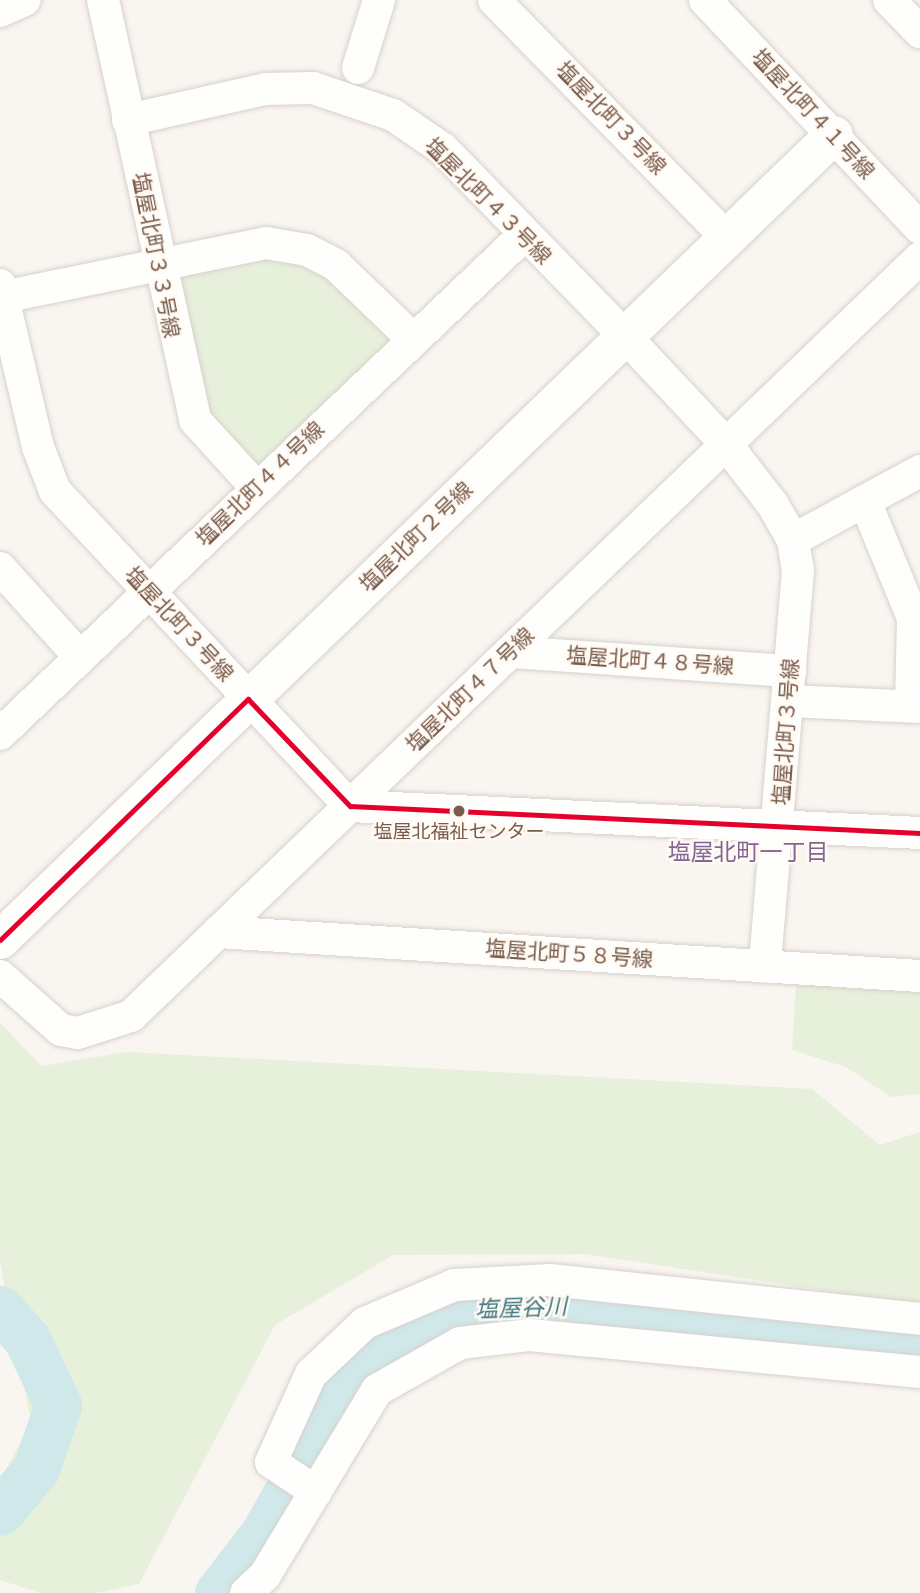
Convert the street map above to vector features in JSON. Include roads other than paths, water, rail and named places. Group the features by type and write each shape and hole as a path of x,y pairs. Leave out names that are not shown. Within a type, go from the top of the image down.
{"street":[{"path":"0,11 25,0"},
{"name":"塩屋北町３３号線","path":"103,0 158,265 195,420 256,487"},
{"path":"358,68 379,0"},
{"name":"塩屋北町３号線","path":"494,0 727,238"},
{"name":"塩屋北町４１号線","path":"705,0 920,228"},
{"path":"890,0 920,32"},
{"name":"塩屋北町４３号線","path":"128,120 267,89 313,88 352,96 443,149 522,237 625,336"},
{"name":"塩屋北町２号線","path":"0,940 834,135"},
{"name":"塩屋北町４４号線","path":"0,734 256,487 522,237"},
{"path":"1,291 158,265 266,243 307,250 336,265 413,339"},
{"name":"塩屋北町４７号線","path":"0,976 61,1030 78,1032 131,1016 920,258"},
{"name":"塩屋北町３号線","path":"1,291 38,447 55,491 350,806 779,829 798,570 793,540 726,444 625,336"},
{"path":"793,540 920,471"},
{"path":"865,500 913,618 916,706"},
{"path":"0,568 80,657"},
{"name":"塩屋北町４８号線","path":"510,652 790,686 916,706"},
{"path":"765,967 779,829 920,833"},
{"name":"塩屋北町５８号線","path":"218,932 920,976"},
{"path":"316,1492 271,1462 311,1374 365,1324 454,1285 550,1280 920,1319"},
{"path":"246,1593 265,1576 377,1390 460,1343 528,1335 920,1372"}],"waterway":[{"name":"塩屋谷川","path":"218,1593 264,1533 351,1378 394,1341 447,1313 494,1304 570,1305 734,1337 909,1356"},
{"path":"0,1309 27,1339 58,1405 36,1469 0,1512"}],"place":[{"name":"塩屋北福祉センター","path":"459,811"}],"district":[{"name":"塩屋北町一丁目","path":"748,852"}]}
